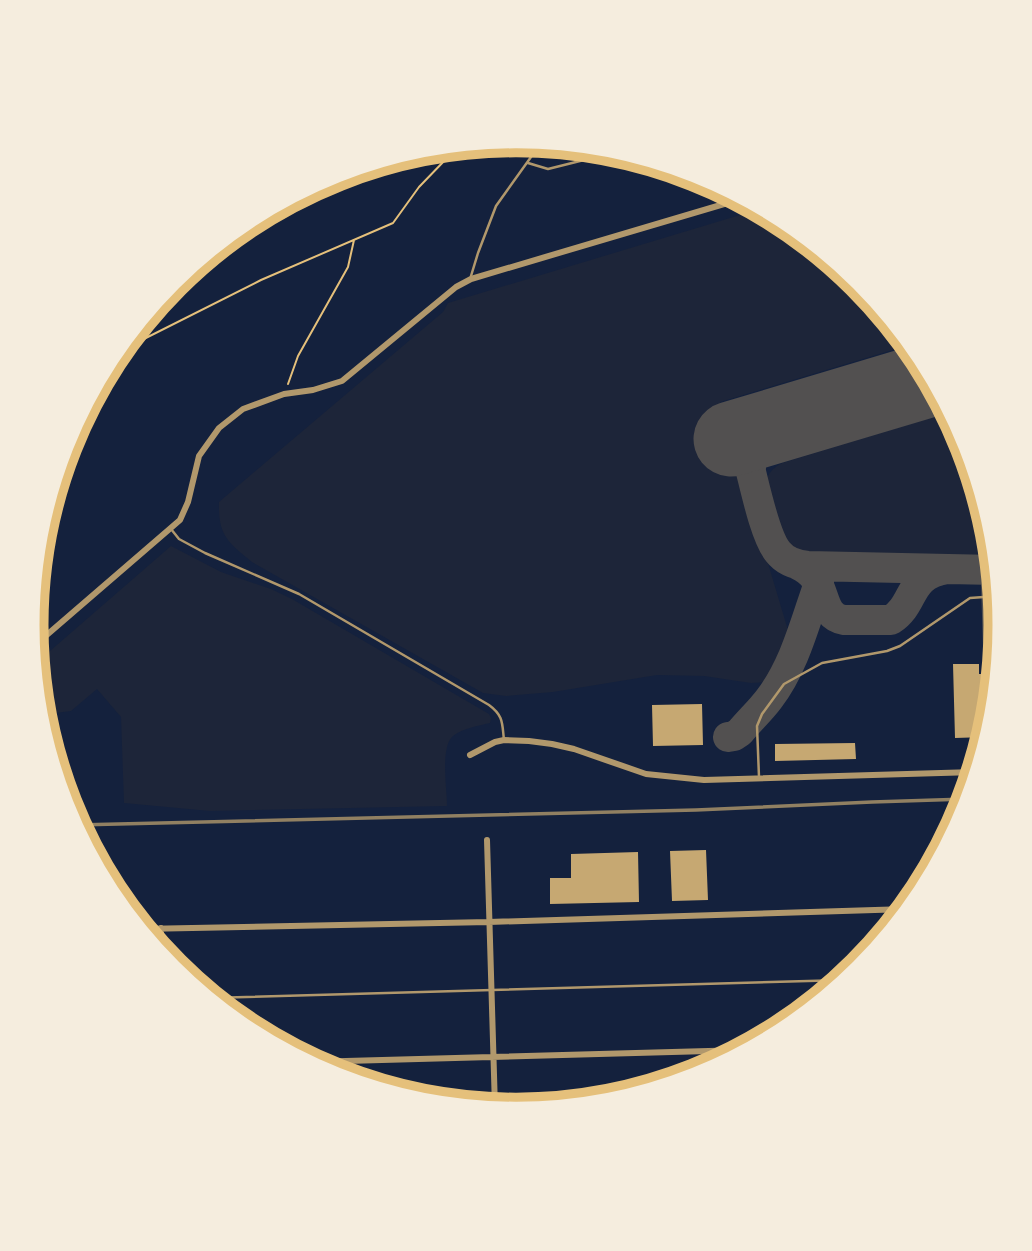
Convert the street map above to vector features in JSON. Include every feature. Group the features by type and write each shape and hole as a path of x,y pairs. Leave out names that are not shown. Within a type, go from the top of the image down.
{"street":[{"path":"44,636 180,520 199,456 219,428 243,409 284,394 313,390 342,381 456,287 471,279 727,203"},
{"path":"470,755 485,746 504,740 552,744 646,774 704,780 964,772"},
{"path":"487,839 495,1097"},
{"path":"154,928 893,910"},
{"path":"160,928 160,936"},
{"path":"333,1061 722,1051"}],"lane":[{"path":"471,279 496,206 534,154"},
{"path":"527,162 548,169 589,159"},
{"path":"171,528 179,539 299,594 489,705 501,717 504,740"},
{"path":"759,777 757,726 762,714 784,684 822,663 887,651 900,646 970,598 987,597"},
{"path":"226,998 829,980"}],"path":[{"path":"138,342 261,280 393,223 419,187 447,158"},
{"path":"284,394 298,356 348,267 354,240"}],"shaded area":[{"path":"745,213 778,233 827,270 871,314 898,348 720,402 790,637 770,682 751,683 704,676 657,675 553,692 506,696 483,693 252,562 226,537 220,523 219,502 443,312 448,303"},
{"path":"939,415 972,503 984,562 801,558 787,552 782,546 764,486 768,475 782,463"},
{"path":"171,546 221,572 292,599 489,714 491,718 490,723 461,731 449,741 445,758 447,806 210,811 124,803 121,717 97,689 71,711 52,713 45,655"}],"building":[{"path":"953,664 979,664 979,674 985,674 974,737 955,738"},
{"path":"702,704 703,745 653,746 652,705"},
{"path":"855,743 856,759 775,761 775,744"},
{"path":"706,850 708,900 672,901 670,851"},
{"path":"638,852 639,902 550,904 550,878 571,878 571,854"}],"taxiway":[{"path":"771,427 756,448 751,472 769,536 778,552 787,560 808,566 985,570"},
{"path":"798,565 815,579 835,617 844,620 891,620 905,606 918,584 934,573 947,569"},
{"path":"728,737 740,732 778,686 798,643 819,583"}],"runway":[{"path":"731,439 921,382"}],"railway":[{"path":"88,825 696,810 955,799"}]}
